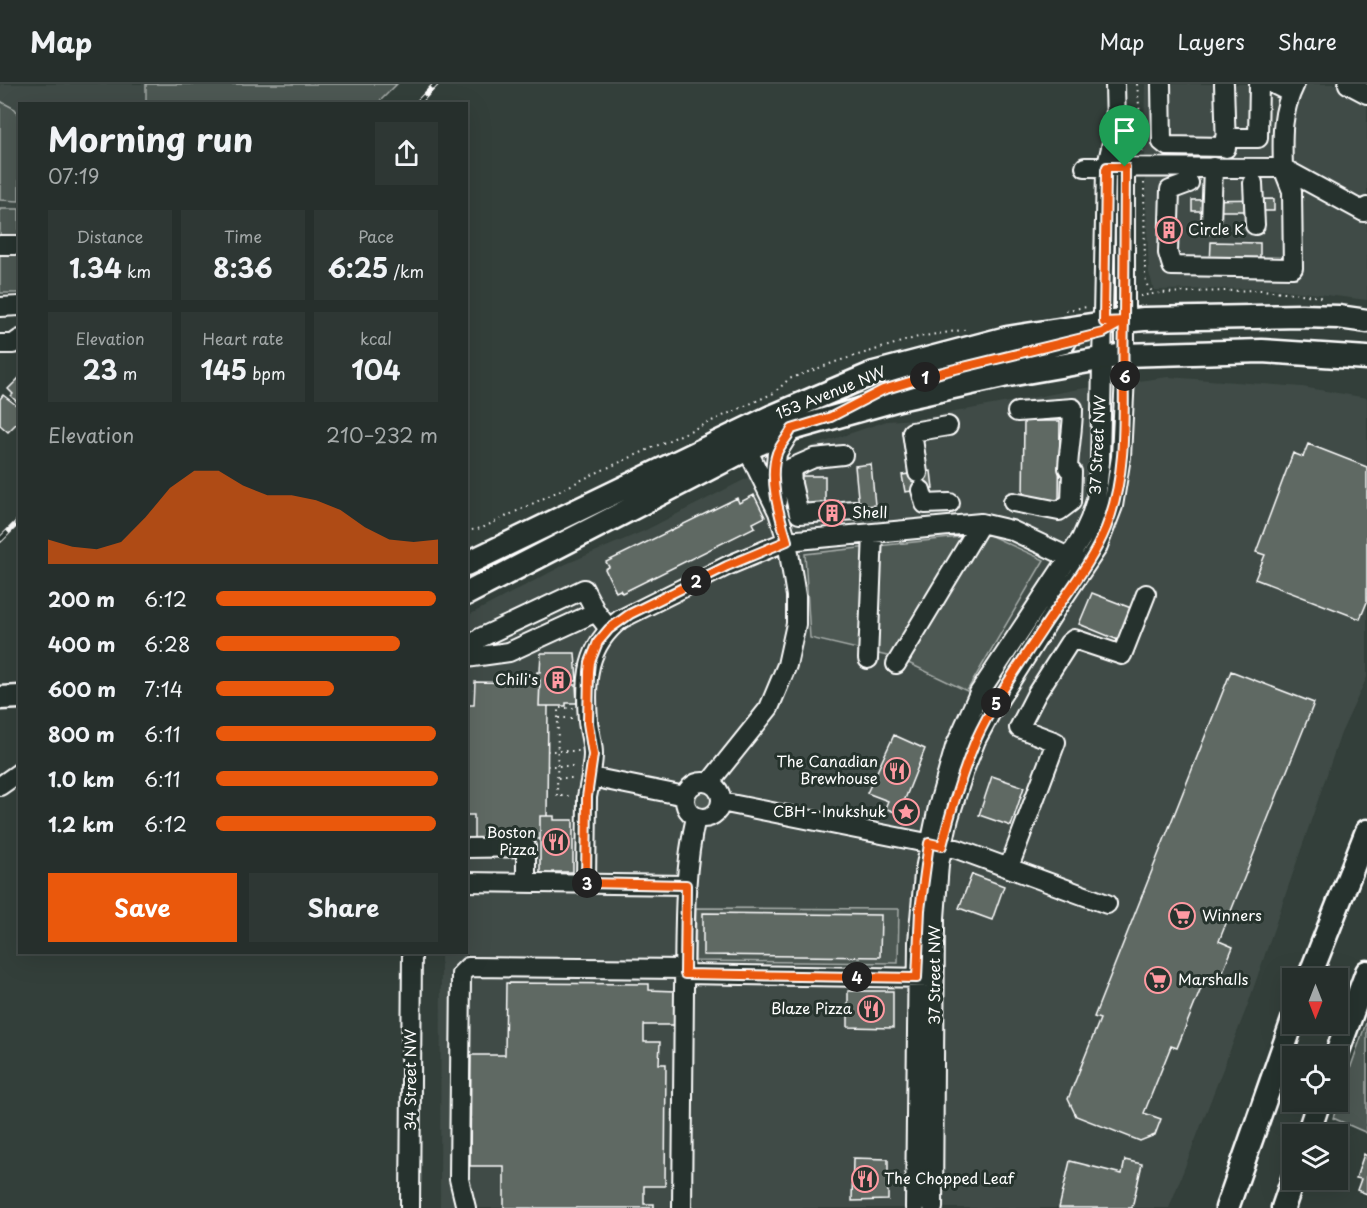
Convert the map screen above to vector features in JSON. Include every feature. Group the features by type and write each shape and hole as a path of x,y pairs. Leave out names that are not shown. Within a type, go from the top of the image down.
{"main road":[{"name":"153 Avenue NW","path":"785,410 831,417 899,399 1004,376 1113,338 1278,317 1339,317 1367,321"},
{"name":"153 Avenue NW","path":"468,563 785,410 874,373 1007,338 1113,338 1262,351 1367,357"},
{"name":"153 Avenue NW","path":"468,593 747,449 785,410"},
{"path":"468,550 500,548"},
{"path":"0,698 18,696"},
{"path":"0,712 18,713"},
{"path":"1313,968 1367,831"},
{"path":"1340,1046 1367,972"},
{"path":"1227,1208 1288,1034"},
{"path":"1283,1208 1289,1190"}],"street":[{"name":"37 Street NW","path":"915,1208 926,978 935,918 939,864 936,845 976,740 1078,562 1099,482 1113,338 1115,84"},
{"path":"1161,84 1162,142 1167,146 1258,138 1259,84"},
{"path":"1211,224 1225,142 1224,84"},
{"path":"1189,183 1170,190 1168,253 1172,266 1293,268 1292,191 1282,168 1281,127 1293,89 1273,84"},
{"path":"1348,84 1367,94"},
{"path":"1085,167 1282,168 1364,212 1367,207"},
{"path":"1253,183 1255,225"},
{"path":"0,245 18,245"},
{"path":"0,307 18,306"},
{"path":"0,344 13,344 18,340"},
{"path":"1013,502 1059,511 1071,502 1072,472 1068,468 1070,442 1073,437 1073,408 1017,412"},
{"path":"778,512 774,474 785,410"},
{"path":"948,426 912,432 925,504 950,503"},
{"path":"710,783 769,708 787,665 794,635 796,613 794,579 787,541 778,512 747,449"},
{"path":"843,455 814,458 790,468 792,483 800,514 855,510"},
{"path":"586,883 587,797 583,774 593,755 588,723 590,662 598,642 609,629 630,614 727,566 787,541 981,523 1011,530 1078,562"},
{"path":"896,664 981,523"},
{"path":"868,659 873,533"},
{"path":"468,649 480,638 585,589 596,612 609,629"},
{"path":"1009,867 1056,742 1019,728 1037,693 1069,643 1074,639 1122,655 1146,594"},
{"path":"468,658 509,652 596,612"},
{"path":"0,786 18,773"},
{"path":"583,774 686,796"},
{"path":"698,783 710,783 720,792 721,802 715,813 703,818 696,817 687,808 686,796 692,786 698,783"},
{"path":"721,802 957,849 1107,904"},
{"path":"682,1208 686,885 689,852 696,817"},
{"path":"468,849 526,847 526,882"},
{"path":"468,882 686,885"},
{"name":"34 Street NW","path":"410,1208 412,954"},
{"path":"466,1208 459,1179 461,974 468,967 926,978"},
{"name":"37 Street NW","path":"926,978 933,1208"}],"path":[{"path":"1137,84 1143,148 1141,152"},
{"path":"1142,181 1144,184 1145,277 1147,285 1154,294"},
{"path":"1143,295 1260,290 1296,292 1325,298"},
{"path":"468,531 482,528 596,473 785,410"},
{"path":"579,796 557,796 557,751 560,707 580,708"},
{"path":"558,718 576,718"},
{"path":"548,751 579,751"},
{"path":"547,766 557,766 583,774"},
{"path":"557,778 583,774"}],"shaded area":[{"path":"0,84 146,84 145,102 18,102 18,209 0,209"},
{"path":"146,84 397,84 379,102 146,102"},
{"path":"1145,84 1367,84 1367,300 1270,288 1154,290 1149,272 1144,158"},
{"path":"0,101 15,109 18,114 18,201 0,200"},
{"path":"0,209 18,209 18,293 0,293"},
{"path":"1168,377 1302,387 1367,398 1367,677 1341,733 1248,1004 1169,1208 440,1208 441,954 468,954 468,615 566,564 644,531 804,449 887,421 916,419 1079,389"},
{"path":"987,534 1044,560 967,691 900,659 810,638 805,554"},
{"path":"704,788 712,791 715,799 712,807 704,810 696,807 693,799 696,791"},
{"path":"696,908 899,909 898,963 695,961"},
{"path":"1367,1020 1367,1133 1333,1118 1335,1112 1348,1112 1348,1075"}],"building":[{"name":"Circle K","path":"1274,199 1274,211 1192,211 1192,200"},
{"name":"Circle K","path":"1211,242 1260,243 1260,266 1210,266"},
{"path":"18,379 18,403 11,396 13,394 8,389"},
{"path":"3,395 18,406 18,422 8,432 0,425 0,399"},
{"path":"1024,421 1060,421 1059,500 1023,500"},
{"path":"1308,444 1367,467 1367,602 1360,619 1255,579 1265,555 1256,552 1293,453 1303,457"},
{"name":"Shell","path":"871,464 875,505 859,507 855,466"},
{"path":"931,471 933,488 905,492 902,475"},
{"path":"800,476 825,476 825,505 800,510"},
{"path":"754,495 765,517 753,523 755,527 622,593 620,590 616,592 605,569 609,567 606,562 737,498 739,503"},
{"path":"1092,593 1131,608 1118,640 1079,624"},
{"name":"Chili's","path":"541,653 575,653 577,681 573,681 573,685 576,685 577,703 566,703 566,706 539,706 540,679 537,679 537,672 540,672"},
{"path":"1231,671 1314,703 1219,941 1233,947 1219,981 1206,976 1177,1048 1171,1046 1144,1113 1161,1119 1155,1135 1140,1141 1076,1116 1068,1099 1100,1019 1094,1017"},
{"path":"475,682 540,683 539,706 548,706 547,816 540,816 540,839 474,838 474,815 468,815 468,705 474,705"},
{"name":"The Canadian Brewhouse","path":"894,735 925,749 899,814 885,808 888,801 867,793"},
{"path":"992,776 1024,787 1011,826 979,815"},
{"name":"Boston Pizza","path":"540,816 554,816 554,820 573,820 573,872 540,873"},
{"path":"972,874 1004,886 992,920 959,908"},
{"path":"703,913 881,915 880,957 703,955"},
{"path":"506,983 649,984 649,990 675,991 675,1025 644,1025 644,1042 660,1042 659,1064 666,1064 665,1186 644,1186 644,1204 654,1204 654,1208 504,1208 504,1166 470,1166 471,1055 505,1055"},
{"name":"Blaze Pizza","path":"848,991 893,991 893,1028 848,1027"},
{"path":"1364,1154 1367,1156 1367,1194 1357,1190 1361,1179 1356,1178"},
{"path":"853,1158 888,1159 888,1200 852,1201"},
{"path":"1125,1160 1142,1164 1132,1208 1059,1208 1070,1161 1122,1174"}],"railway":[{"path":"419,102 436,84"},
{"path":"0,540 18,522"}],"place":[{"name":"Circle K","path":"1169,230"},
{"name":"Shell","path":"832,513"},
{"name":"Chili's","path":"558,680"},
{"name":"The Canadian Brewhouse","path":"897,771"},
{"name":"CBH - Inukshuk","path":"906,812"},
{"name":"Boston Pizza","path":"556,842"},
{"name":"Winners","path":"1182,916"},
{"name":"Marshalls","path":"1158,980"},
{"name":"Blaze Pizza","path":"871,1009"},
{"name":"The Chopped Leaf","path":"865,1179"}],"route":[{"path":"1125,167 1107,167 1106,170 1104,322 1124,321 1124,408 1121,457 1113,506 1097,548 1006,686 976,740 956,791 942,846 929,843 920,910 917,978 685,974 686,885 586,883 587,797 593,755 588,723 589,672 590,662 598,642 609,629 630,614 727,566 787,541 778,512 774,474 777,453 792,429 831,417 883,390 943,372 1103,333 1124,321 1125,167"}]}
